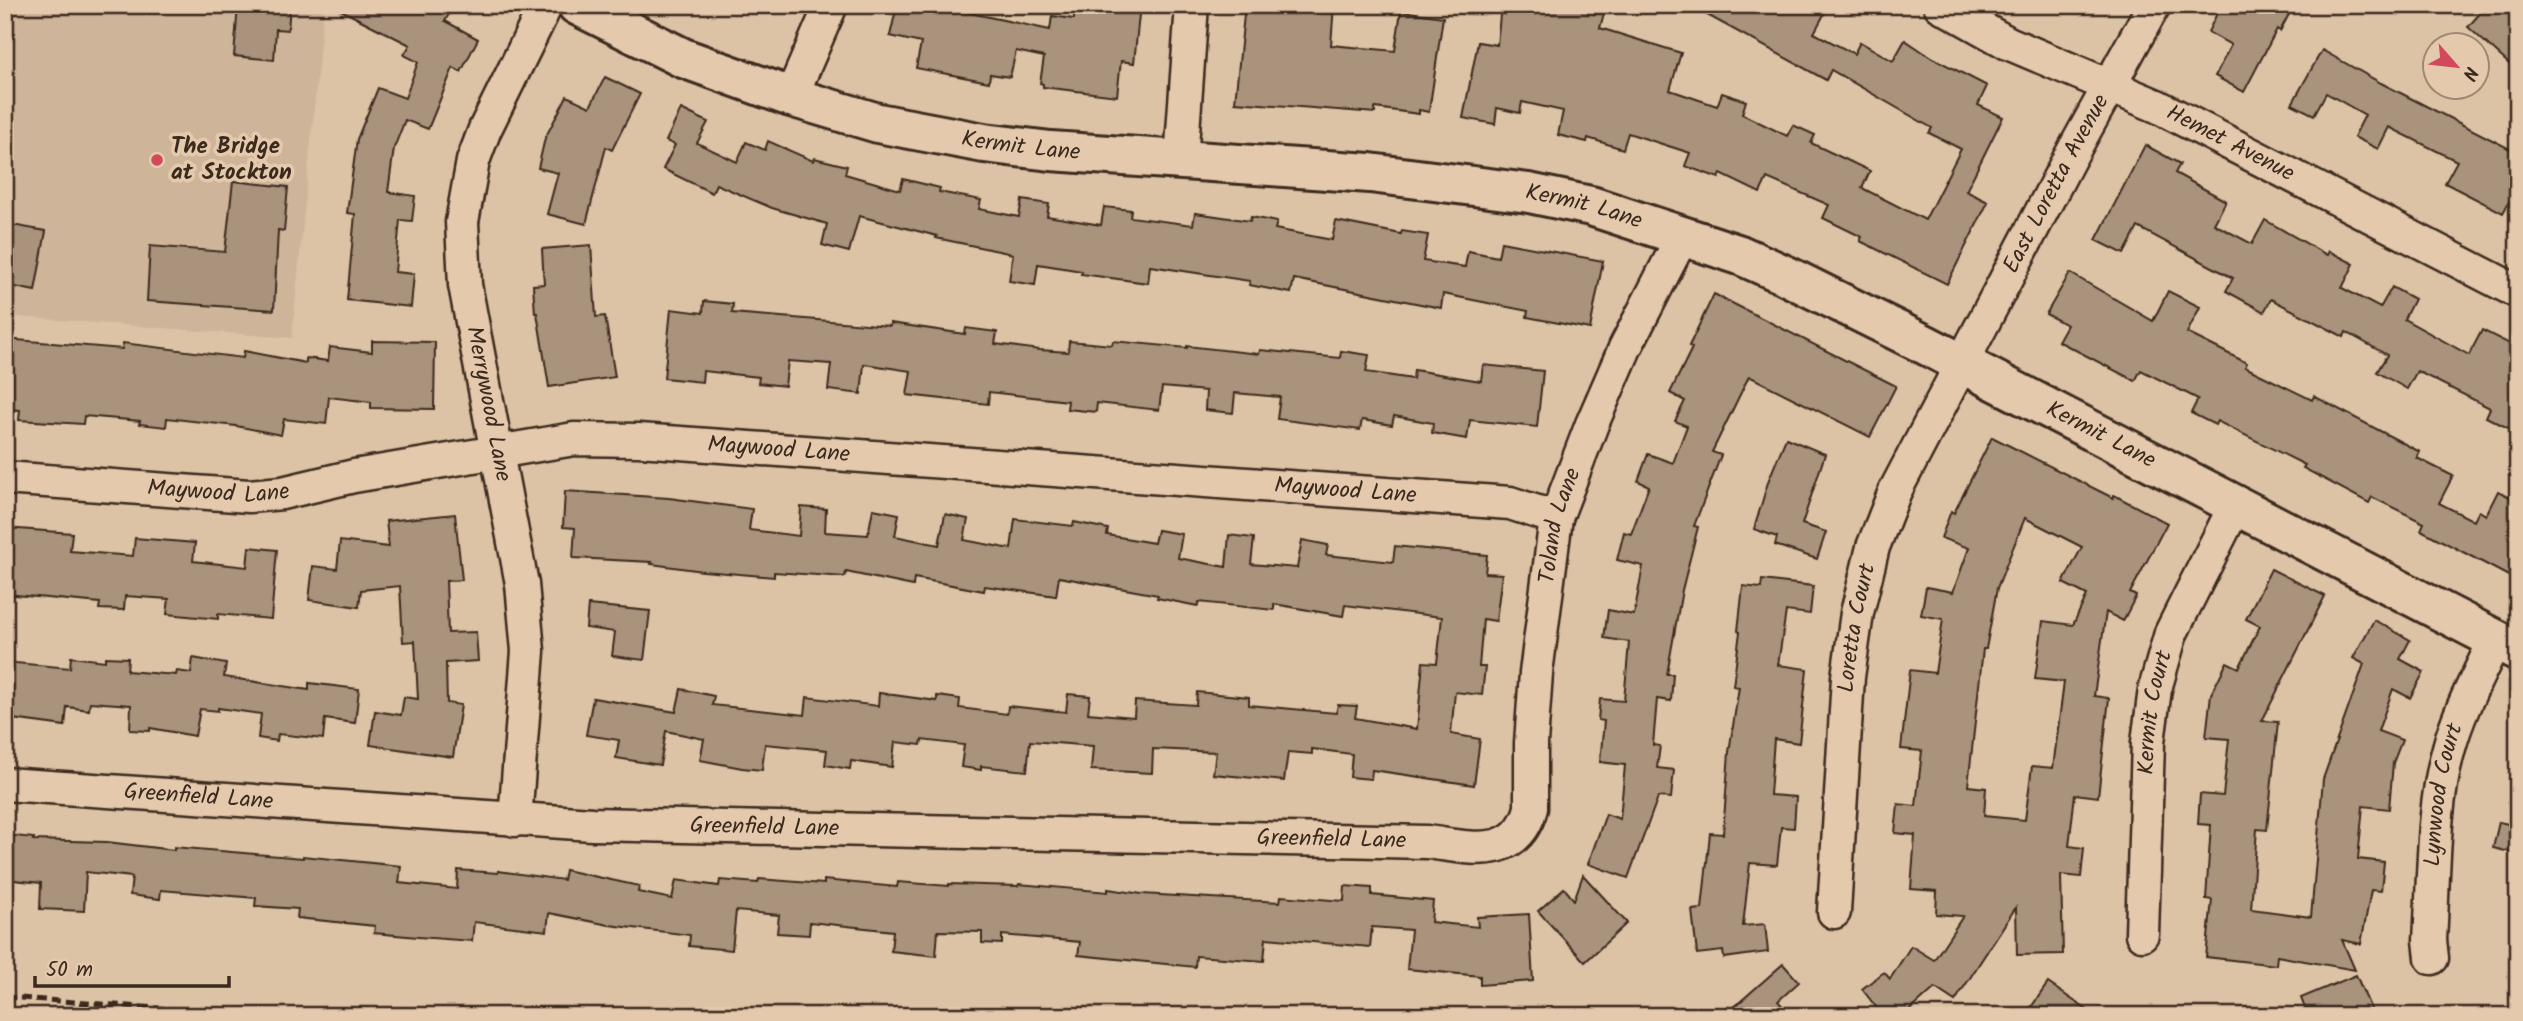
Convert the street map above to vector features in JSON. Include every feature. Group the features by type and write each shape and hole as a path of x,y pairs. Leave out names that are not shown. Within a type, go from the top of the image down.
{"street":[{"name":"Merrywood Lane","path":"515,820 528,651 522,583 466,285 462,222 473,161 485,129 546,5"},
{"name":"Kermit Lane","path":"577,5 683,58 791,97 878,123 984,143 1051,151 1370,173 1529,193 1591,206 1740,255 1963,364 2506,645"},
{"path":"791,97 831,5"},
{"path":"1181,160 1192,5"},
{"name":"Hemet Avenue","path":"1940,5 2008,43 2157,106 2518,292"},
{"name":"East Loretta Avenue","path":"1963,364 2154,5"},
{"name":"Toland Lane","path":"1519,833 1529,818 1531,808 1531,743 1536,673 1556,518 1625,348 1682,237"},
{"name":"Loretta Court","path":"1834,912 1848,677 1857,613 1873,547 1895,491 1963,364"},
{"name":"Maywood Lane","path":"5,478 249,496 282,493 354,476 574,439 639,440 1510,503 1556,518"},
{"name":"Kermit Court","path":"2142,934 2148,742 2155,689 2171,633 2235,506"},
{"name":"Lynwood Court","path":"2432,958 2430,940 2440,792 2449,749 2459,718 2506,645"},
{"name":"Greenfield Lane","path":"5,784 515,820 634,825 1427,842 1485,849 1508,842 1519,833"}],"shaded area":[{"name":"The Bridge at Stockton","path":"5,5 324,5 292,338 5,316"}],"building":[{"path":"238,5 290,5 288,30 276,29 274,60 234,56"},
{"path":"331,5 454,5 445,21 478,39 461,72 453,68 428,129 405,120 394,148 388,192 415,196 412,221 400,220 395,272 414,274 411,307 347,300 355,214 347,213 357,139 378,88 405,98 418,62 404,55 410,45"},
{"path":"897,5 957,5 956,10 1050,30 1052,16 1074,19 1075,5 1140,5 1134,63 1121,61 1117,96 1043,87 1040,83 1044,57 1016,51 1010,77 990,74 989,82 916,68 921,43 890,36"},
{"path":"1245,5 1334,5 1331,45 1395,51 1401,11 1443,17 1429,112 1419,110 1419,114 1375,108 1375,113 1235,102"},
{"path":"1501,5 1570,5 1604,13 1600,28 1681,53 1670,90 1717,106 1722,93 1746,101 1742,114 1787,136 1793,125 1815,135 1811,143 1870,171 1862,188 1925,220 1961,149 1929,133 1932,128 1831,70 1826,80 1689,5 1829,5 1814,33 1854,54 1860,42 1893,61 1905,40 1929,56 1987,86 1978,105 2003,117 1966,191 1988,202 1947,284 1860,241 1862,237 1823,218 1829,205 1767,178 1760,193 1721,174 1719,178 1685,166 1690,153 1628,133 1623,149 1588,138 1587,142 1558,135 1563,111 1522,102 1520,113 1497,108 1495,124 1463,118 1478,42 1497,45"},
{"path":"2221,5 2294,5 2280,31 2277,29 2244,92 2215,76 2231,45 2208,32"},
{"path":"2487,5 2518,5 2518,72 2492,49 2492,32 2474,32 2468,27"},
{"path":"2322,50 2518,153 2518,185 2503,213 2445,183 2457,161 2389,127 2378,149 2354,137 2365,115 2326,93 2314,115 2292,104"},
{"path":"605,77 640,94 612,150 606,147 586,224 547,214 558,173 538,168 545,138 567,96 590,107"},
{"path":"681,109 708,122 697,143 737,162 746,142 765,150 768,141 813,161 814,158 847,166 845,174 900,190 903,179 940,188 939,192 981,200 979,209 1019,217 1022,200 1049,204 1047,216 1101,225 1104,207 1131,210 1130,217 1193,225 1195,213 1250,221 1251,217 1277,222 1275,229 1332,240 1336,221 1401,234 1402,231 1428,235 1423,261 1465,267 1468,251 1498,257 1501,242 1603,261 1590,329 1527,317 1528,311 1443,294 1441,308 1294,279 1291,293 1249,285 1250,281 1150,266 1148,283 1081,274 1082,271 1038,264 1035,285 1009,281 1013,254 936,238 937,236 859,216 849,252 822,245 827,224 772,208 716,184 712,193 663,169 675,145 666,141"},
{"path":"2145,145 2180,164 2175,173 2226,201 2214,224 2252,244 2265,220 2327,255 2329,251 2354,264 2342,288 2380,308 2392,287 2414,299 2404,319 2469,355 2482,330 2518,348 2518,433 2486,417 2490,408 2417,371 2407,389 2377,372 2387,355 2346,332 2344,337 2271,299 2264,312 2226,291 2233,278 2138,227 2124,254 2096,240"},
{"path":"233,181 288,187 284,231 278,230 274,310 147,301 150,246 225,252"},
{"path":"12,225 46,231 35,291 5,285 5,260"},
{"path":"591,245 596,317 605,316 615,377 549,387 535,313 533,285 544,284 542,249"},
{"path":"2070,273 2153,321 2168,291 2200,307 2187,333 2247,363 2245,367 2312,400 2314,396 2420,452 2417,458 2453,476 2439,503 2474,521 2479,511 2486,515 2498,491 2518,501 2518,581 2421,530 2424,523 2372,497 2369,503 2303,468 2305,465 2217,421 2215,425 2191,413 2198,399 2141,370 2135,381 2058,341 2067,325 2046,314"},
{"path":"1714,294 1896,386 1870,437 1749,376 1712,452 1721,455 1694,526 1698,527 1682,590 1667,674 1673,674 1671,701 1657,699 1653,745 1660,746 1657,768 1674,770 1671,798 1658,797 1628,878 1588,864 1606,814 1620,819 1625,765 1600,762 1604,721 1598,720 1600,699 1624,701 1629,642 1604,638 1608,610 1634,615 1643,566 1617,560 1624,532 1631,534 1649,486 1638,481 1648,454 1673,463 1687,426 1675,421 1685,401 1670,393"},
{"path":"704,301 733,304 732,313 890,326 890,323 965,334 966,328 997,332 995,344 1040,350 1068,352 1069,341 1112,345 1113,341 1340,358 1341,351 1369,355 1366,372 1413,379 1414,370 1481,381 1483,365 1543,371 1537,427 1470,420 1467,439 1432,433 1433,423 1394,416 1392,425 1362,420 1360,430 1277,419 1280,397 1235,393 1233,413 1205,410 1206,391 1162,387 1159,410 1097,403 1096,412 1067,409 1068,401 989,392 988,404 907,395 911,371 864,364 861,394 828,390 831,364 788,361 785,386 758,383 759,377 703,371 702,382 664,378 671,309 703,313"},
{"path":"5,339 122,349 123,343 243,358 244,351 306,363 306,358 328,361 330,347 372,352 372,341 435,342 434,409 371,408 371,402 329,397 326,424 284,419 281,435 236,426 167,418 166,427 139,424 140,421 84,416 83,424 19,420 20,410 5,409"},
{"path":"1992,437 2167,523 2130,593 2136,596 2123,621 2106,612 2094,696 2109,698 2098,797 2075,794 2069,846 2084,848 2081,877 2061,875 2063,954 2017,955 2016,907 1955,1001 1935,988 1904,1016 1883,1016 1862,989 1884,972 1890,979 1911,946 1934,960 1963,916 1936,914 1937,891 1911,889 1915,835 1895,833 1898,804 1916,806 1922,751 1901,749 1910,670 1935,673 1943,619 1921,615 1926,587 1953,592 1969,548 1941,538 1951,511 1954,513","holes":["2025,518 2082,547 2063,583 2087,595 2073,625 2043,621 2035,679 2064,682 2053,768 2032,766 2025,820 1984,816 1986,788 1968,786 1983,649 1986,649 1997,588"]},
{"path":"1786,438 1825,454 1802,524 1826,532 1817,559 1775,545 1777,537 1754,529 1769,479"},
{"path":"565,491 669,498 752,509 749,530 799,536 801,507 826,509 825,532 868,535 873,509 899,514 895,536 939,545 945,514 968,519 964,540 1011,549 1015,519 1073,526 1074,522 1108,529 1107,535 1154,543 1157,530 1182,534 1178,558 1226,567 1229,535 1254,538 1251,564 1297,568 1302,540 1328,545 1326,555 1393,562 1395,546 1487,555 1485,573 1502,574 1496,621 1483,619 1479,667 1485,667 1482,695 1455,692 1451,734 1480,739 1474,785 1372,770 1371,779 1350,777 1352,754 1312,749 1312,754 1288,752 1284,781 1213,774 1216,752 1153,749 1152,773 1091,770 1093,746 1030,741 1027,771 981,766 981,770 961,767 964,745 922,740 921,745 895,742 892,767 851,761 850,769 825,765 827,750 765,744 762,770 742,768 700,760 704,739 666,731 660,765 616,758 619,740 586,735 593,698 676,712 681,689 714,696 712,705 805,715 807,697 878,706 879,693 937,701 937,696 960,699 959,708 1007,714 1008,706 1066,712 1068,694 1090,696 1088,713 1134,717 1135,701 1196,705 1197,692 1249,697 1249,705 1336,713 1338,705 1357,706 1355,718 1417,729 1423,662 1437,663 1442,617 1345,605 1343,616 1274,604 1274,610 1199,602 1198,606 1157,598 1158,595 1059,577 1056,596 985,586 984,591 914,578 913,586 846,572 845,577 774,572 774,577 703,571 651,564 652,562 573,558 575,528 563,527"},
{"path":"455,514 462,580 446,581 448,633 476,632 478,661 446,663 447,703 461,705 453,757 370,745 375,711 401,715 404,697 418,699 415,641 403,642 400,586 361,590 359,607 309,600 313,566 337,569 340,541 389,547 386,521"},
{"path":"5,528 72,533 70,551 133,556 135,538 195,543 193,561 247,567 249,547 277,550 271,619 218,614 218,619 167,614 169,599 125,596 124,610 99,609 100,603 5,594"},
{"path":"2271,569 2325,596 2262,721 2278,722 2267,830 2257,829 2251,909 2311,917 2323,779 2364,664 2353,658 2374,620 2410,640 2400,659 2424,672 2410,698 2393,689 2378,731 2402,740 2393,763 2389,809 2363,806 2358,859 2384,862 2381,891 2371,890 2361,944 2342,940 2355,970 2277,956 2276,965 2206,957 2212,900 2206,899 2211,825 2198,824 2200,794 2223,796 2229,739 2206,737 2211,694 2227,662 2239,668 2260,626 2246,619"},
{"path":"1762,580 1813,586 1810,614 1786,611 1778,665 1807,669 1799,743 1774,739 1770,795 1796,797 1794,828 1781,827 1777,865 1750,863 1743,926 1765,924 1768,952 1724,958 1723,951 1697,954 1692,910 1702,909 1710,833 1723,834 1729,752 1739,687 1733,686 1743,586 1761,588"},
{"path":"588,605 650,611 644,660 612,656 615,632 586,628"},
{"path":"71,657 105,661 105,657 128,658 127,671 176,675 177,671 191,673 193,658 226,664 224,677 309,690 309,683 359,689 355,723 325,719 323,739 278,734 277,741 258,738 261,714 218,708 218,711 200,709 195,736 150,728 150,731 130,730 131,705 90,702 89,710 67,707 65,726 5,718 5,662 70,668"},
{"path":"2499,822 2518,826 2518,854 2493,848"},
{"path":"5,835 34,838 33,840 107,842 174,850 174,847 303,856 401,866 399,883 457,889 458,870 498,871 563,880 565,870 639,886 638,892 672,899 676,880 719,886 720,880 758,883 759,879 824,884 824,880 897,887 898,882 949,886 1019,884 1280,902 1281,896 1344,901 1345,886 1372,888 1372,895 1433,901 1431,922 1478,927 1477,917 1529,914 1533,981 1480,985 1480,976 1407,969 1411,930 1372,927 1370,947 1266,938 1264,961 1196,956 1195,967 1078,955 1080,942 1002,935 1002,944 982,943 982,932 938,931 936,956 891,951 893,931 810,922 809,935 777,933 779,915 736,911 732,950 689,946 690,935 609,925 549,913 547,931 474,922 472,941 418,937 374,933 375,926 297,918 298,909 255,906 256,898 161,890 160,899 130,895 132,877 86,872 84,911 40,909 41,883 5,879"},
{"path":"1583,875 1627,923 1585,962 1538,911 1564,888 1574,900"},
{"path":"1783,964 1799,982 1778,1001 1791,1016 1724,1016"},
{"path":"2356,975 2374,1016 2308,1016 2301,998"},
{"path":"2048,983 2096,1016 2025,1016"}],"railway":[{"path":"5,997 266,1016"}],"place":[{"name":"The Bridge at Stockton","path":"157,160"}]}
